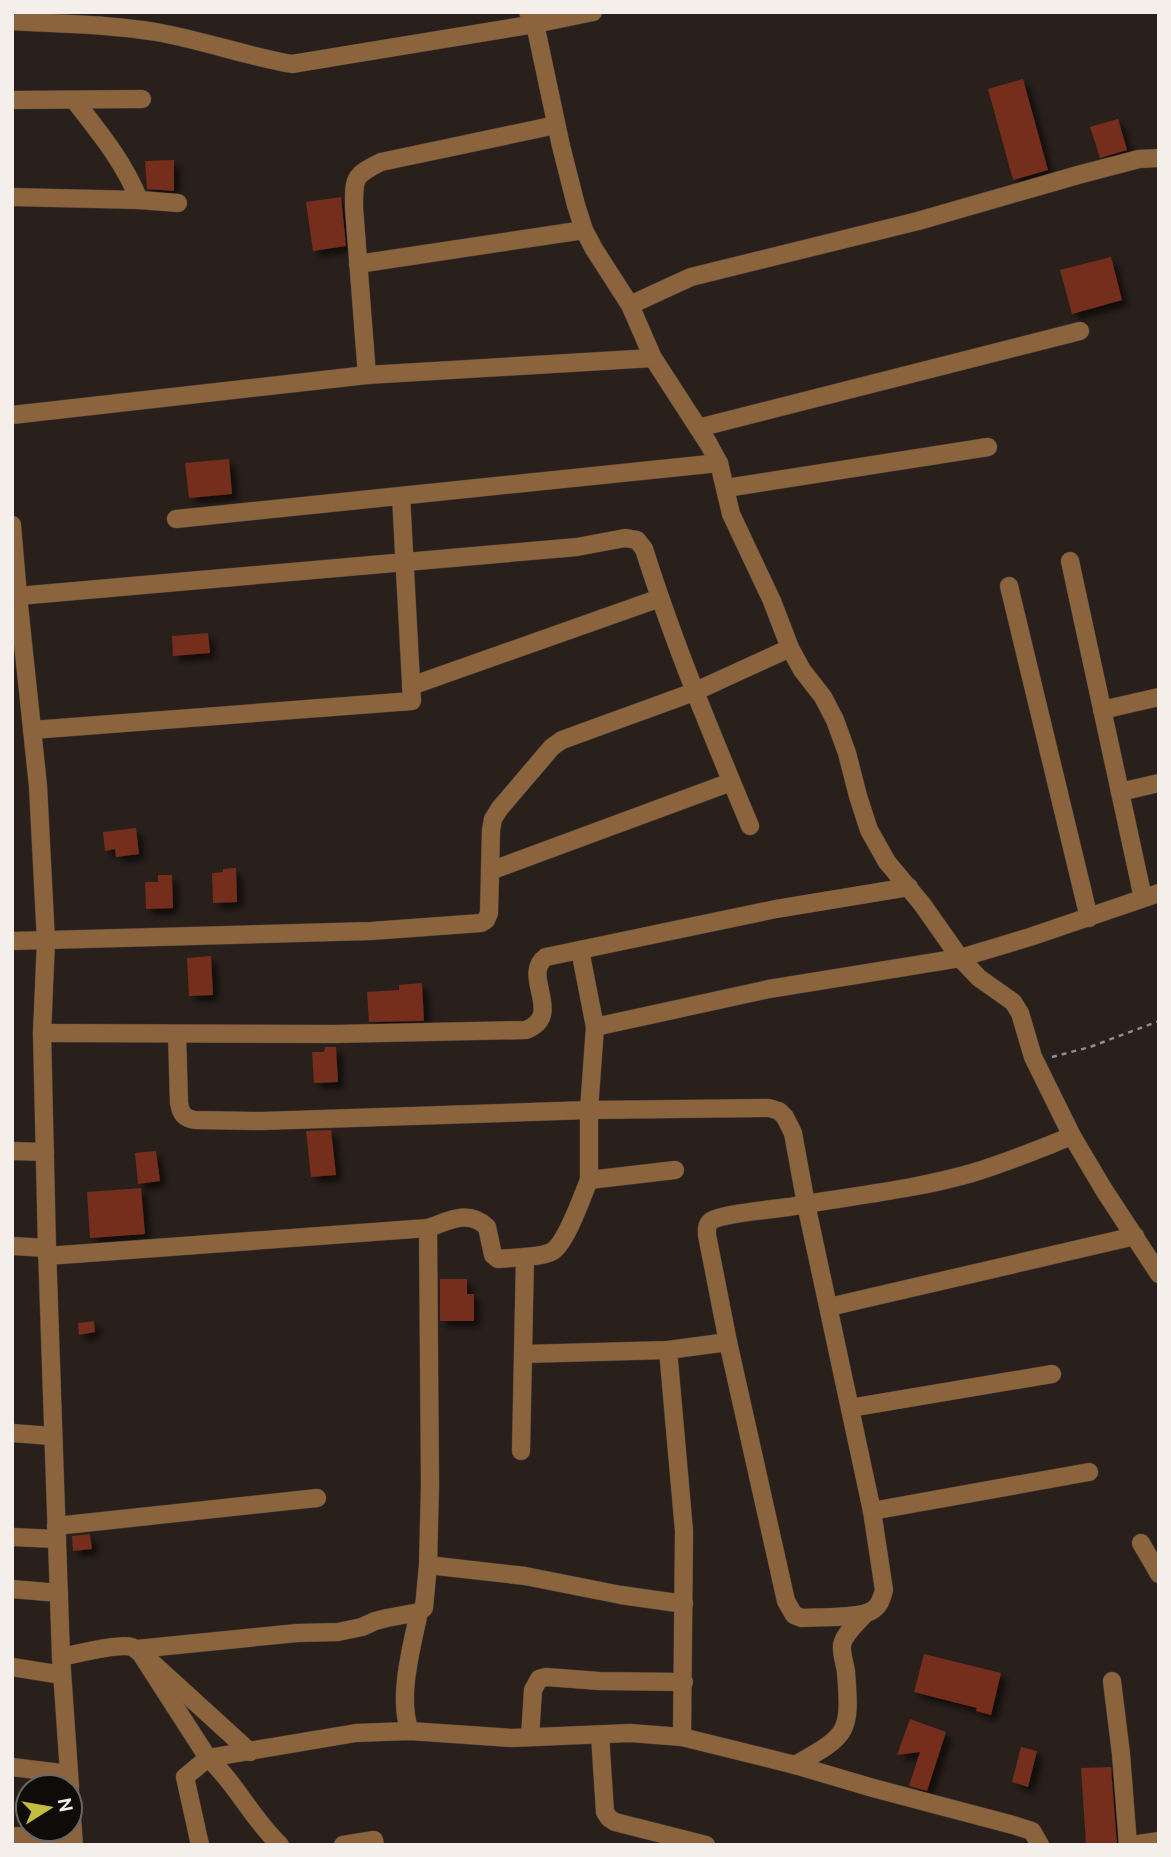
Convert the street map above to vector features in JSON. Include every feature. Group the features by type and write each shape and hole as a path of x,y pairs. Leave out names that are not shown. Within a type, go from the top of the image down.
{"street":[{"path":"12,21 118,26 159,32 292,64 531,18 593,12"},
{"path":"531,18 584,230 630,304 653,358 719,463 731,514 772,601 790,648 835,720 848,753 869,830 887,862 909,887 960,958 979,978 1013,1002 1020,1013 1037,1065 1072,1136 1159,1274"},
{"path":"12,100 142,99"},
{"path":"74,100 115,151 139,200"},
{"path":"367,375 354,184 364,171 381,162 556,125"},
{"path":"630,304 691,277 919,221 1139,159 1159,158"},
{"path":"12,197 178,203"},
{"path":"358,264 584,230"},
{"path":"698,428 1080,331"},
{"path":"12,415 367,375 653,358"},
{"path":"726,488 988,447"},
{"path":"176,519 719,463"},
{"path":"32,730 412,701 401,496"},
{"path":"12,525 38,786 46,941 42,1033 47,1252 52,1436 68,1773"},
{"path":"18,596 577,547 625,538 637,540 644,549 694,692 750,826"},
{"path":"595,1027 769,989 960,958 1151,896 1120,792 1070,561"},
{"path":"1009,586 1089,918"},
{"path":"411,686 660,598"},
{"path":"12,941 371,931 477,923 485,920 488,917 493,819 557,742 694,692 790,648"},
{"path":"1102,710 1159,697"},
{"path":"490,871 731,782"},
{"path":"1120,792 1159,783"},
{"path":"42,1033 334,1034 526,1030 539,1023 542,1017 538,966 546,957 776,909 909,887"},
{"path":"12,1247 47,1252 428,1228 463,1217 472,1217 487,1227 493,1255 498,1259 544,1255 554,1250 563,1239 589,1180 589,1110 595,1027 580,950"},
{"path":"177,1034 181,1113 186,1119 195,1121 769,1108 779,1111 785,1117 793,1133 872,1511 884,1590 876,1609 864,1615 846,1636 842,1646 848,1702 847,1720 842,1733 828,1746 795,1765"},
{"path":"864,1615 802,1618 789,1609 728,1342 707,1225 711,1220 720,1217 911,1186 973,1173 1072,1136"},
{"path":"12,1151 45,1152"},
{"path":"589,1180 675,1170"},
{"path":"250,1752 137,1649 297,1633 338,1632 419,1612 424,1608 430,1485 428,1228"},
{"path":"829,1307 1135,1236"},
{"path":"521,1451 525,1257"},
{"path":"524,1354 668,1350 728,1342"},
{"path":"668,1350 684,1531 682,1737"},
{"path":"850,1408 1052,1374"},
{"path":"12,1433 52,1436"},
{"path":"872,1511 1088,1472"},
{"path":"12,1537 317,1498"},
{"path":"1141,1543 1159,1574"},
{"path":"428,1565 524,1576 684,1604"},
{"path":"12,1590 59,1593"},
{"path":"410,1731 405,1717 408,1662 419,1612"},
{"path":"12,1667 62,1666 117,1647 135,1648 208,1758 222,1771 280,1845"},
{"path":"530,1737 533,1690 539,1679 546,1677 684,1682"},
{"path":"1112,1681 1130,1845 1159,1841"},
{"path":"200,1845 185,1777 208,1758 356,1733 410,1731 512,1738 630,1733 682,1737 1013,1825 1032,1831 1040,1845"},
{"path":"600,1735 605,1812 609,1818 615,1822 706,1845"},
{"path":"12,1767 32,1773"},
{"path":"343,1845 374,1840 375,1845"}],"path":[{"path":"1037,1065 1057,1055 1090,1047 1159,1021"}],"building":[{"path":"1023,79 1048,170 1013,180 988,89"},
{"path":"1118,119 1127,150 1100,158 1090,127"},
{"path":"174,160 174,191 147,189 145,161"},
{"path":"341,197 346,246 313,251 306,202"},
{"path":"1111,257 1122,300 1072,314 1060,270"},
{"path":"229,459 232,494 189,498 185,463"},
{"path":"208,633 210,653 173,656 172,636"},
{"path":"136,828 139,854 116,857 115,849 105,851 103,832"},
{"path":"236,868 237,902 213,903 212,873"},
{"path":"158,875 172,875 173,908 146,909 145,882 158,882"},
{"path":"211,956 213,995 189,996 187,958"},
{"path":"422,983 424,1021 369,1022 367,992 399,990 399,985"},
{"path":"325,1047 336,1047 338,1082 314,1083 312,1052 324,1052"},
{"path":"331,1130 336,1175 311,1177 306,1131"},
{"path":"156,1151 160,1181 138,1184 135,1153"},
{"path":"141,1188 145,1234 90,1238 87,1192"},
{"path":"440,1279 467,1279 467,1294 474,1294 474,1321 440,1321"},
{"path":"94,1321 95,1332 79,1335 78,1323"},
{"path":"90,1534 92,1549 73,1551 72,1536"},
{"path":"924,1654 1001,1673 991,1715 976,1711 977,1708 914,1692"},
{"path":"910,1719 946,1732 927,1791 909,1786 920,1752 897,1755"},
{"path":"1021,1747 1037,1751 1028,1787 1012,1782"},
{"path":"1111,1767 1117,1845 1086,1845 1081,1768"}]}
